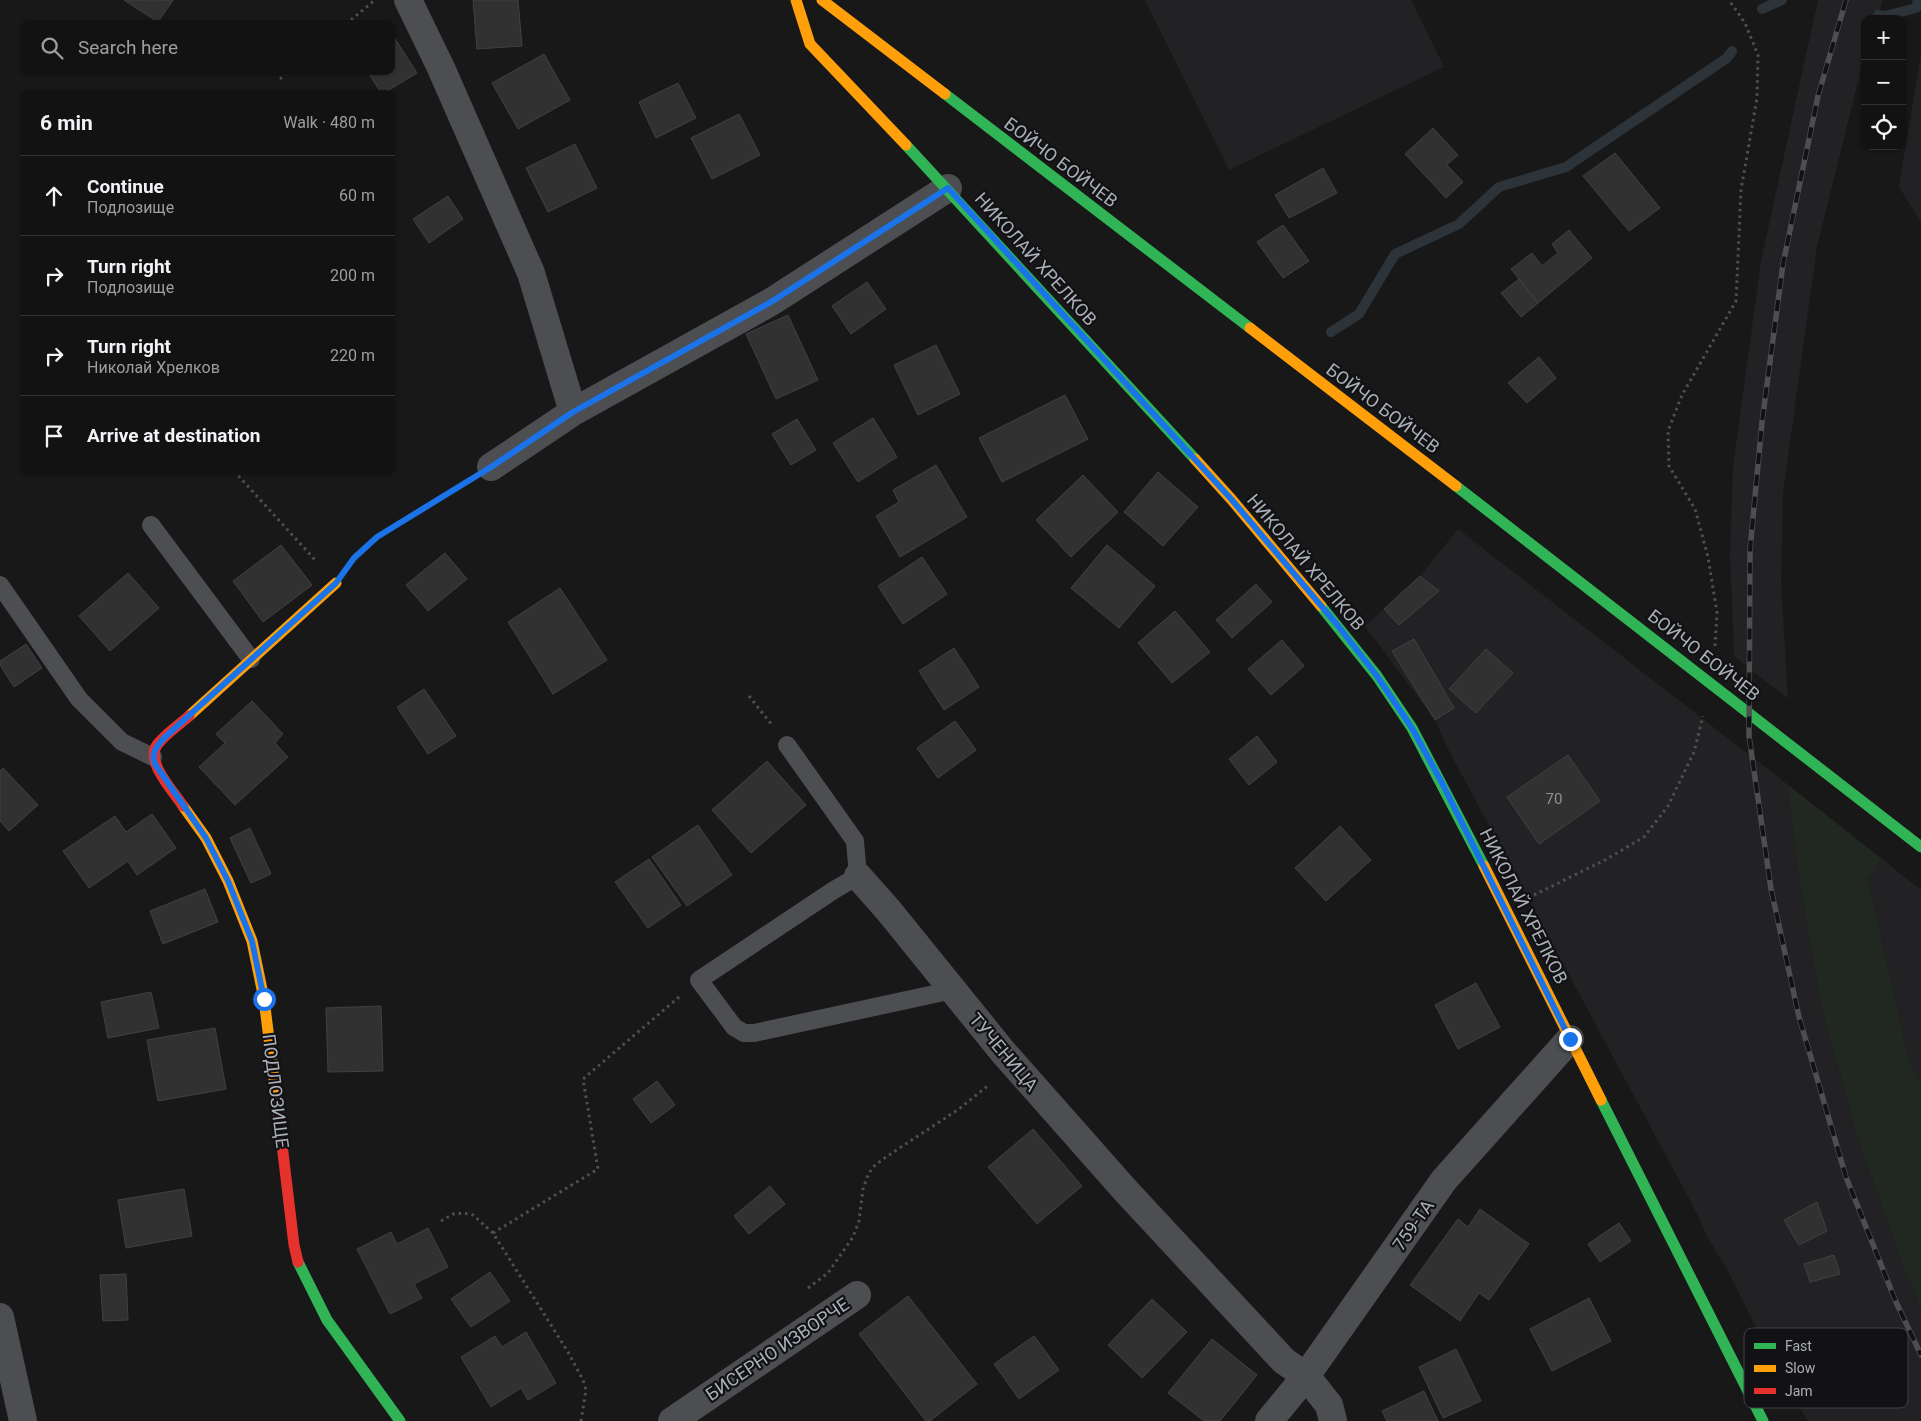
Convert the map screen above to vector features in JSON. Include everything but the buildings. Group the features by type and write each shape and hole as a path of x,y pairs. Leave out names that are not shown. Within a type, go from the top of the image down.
{"main road":[{"name":"НИКОЛАЙ ХРЕЛКОВ","path":"796,0 810,44 948,188 1232,500 1377,676 1412,728 1442,783 1744,1383"},
{"name":"БОЙЧО БОЙЧЕВ","path":"822,0 1624,616 1921,847"},
{"path":"153,757 156,746 164,738 336,583"},
{"name":"ПОДЛОЗИЩЕ","path":"153,757 160,773 206,838 228,881 252,941 264,999 294,1245 300,1268 327,1320 400,1421"},
{"name":"НИКОЛАЙ ХРЕЛКОВ","path":"1756,1408 1763,1421"}],"street":[{"path":"408,0 441,68 531,273 573,412"},
{"path":"491,467 573,412 771,302 948,188"},
{"name":"ТУЧЕНИЦА","path":"858,876 889,911 1013,1064 1126,1191 1284,1361 1306,1376 1329,1405 1333,1421"},
{"name":"759-ТА","path":"1269,1421 1306,1376 1444,1180 1570,1039"},
{"name":"БИСЕРНО ИЗВОРЧЕ","path":"672,1421 857,1295"},
{"path":"0,1317 23,1421"}],"lane":[{"path":"151,525 251,660"},
{"path":"0,585 79,699 122,742 153,757"},
{"path":"787,744 856,841 858,876 699,980 734,1028 744,1033 754,1033 953,990"}],"path":[{"path":"351,20 375,0"},
{"path":"1715,652 1717,613 1708,557 1695,509 1669,466 1668,431 1682,395 1736,301 1741,190 1757,98 1758,55 1745,23 1729,0"},
{"path":"280,79 284,75"},
{"path":"238,475 336,583 354,558 377,537 491,467"},
{"path":"749,696 787,744"},
{"path":"1505,909 1605,860 1644,837 1668,806 1694,752 1705,707"},
{"path":"493,1233 598,1169 582,1079 699,980"},
{"path":"806,1290 828,1273 853,1237 859,1221 863,1189 868,1175 874,1167 959,1109 1013,1064"},
{"path":"441,1221 453,1214 464,1213 473,1215 493,1233 568,1352 583,1380 586,1390 581,1421"}],"shaded area":[{"path":"1145,0 1411,0 1444,67 1229,170"},
{"path":"1818,0 1883,0 1878,15 1861,15 1861,69 1817,247 1783,493 1781,582 1788,699 1734,656 1730,555 1733,467 1761,261"},
{"path":"1921,55 1921,222 1899,187"},
{"path":"1458,529 1787,784 1800,885 1822,1011 1859,1142 1906,1275 1921,1307 1921,1421 1808,1421 1800,1408 1908,1408 1908,1328 1756,1328 1729,1273 1708,1238 1693,1206 1448,749 1435,720 1365,626 1420,576"},
{"path":"1787,784 1882,859 1868,880 1910,1064 1921,1081 1921,1307 1906,1275 1859,1142 1822,1011 1800,885"},
{"path":"1882,859 1921,890 1921,1081 1910,1064 1868,880"}],"waterway":[{"path":"1762,9 1782,0"},
{"path":"1889,15 1916,8 1918,0"},
{"path":"1331,332 1359,314 1395,254 1459,224 1499,187 1566,167 1727,58 1732,51"}],"railway":[{"path":"1846,0 1818,96 1783,264 1762,422 1750,550 1749,736 1771,889 1799,1017 1846,1177 1896,1302 1921,1355"}],"traffic: fast":[{"path":"945,94 1250,328"},
{"path":"906,145 1195,459"},
{"path":"1456,486 1921,847"},
{"path":"1321,606 1377,676 1412,728 1484,866"},
{"path":"1601,1100 1744,1383"},
{"path":"298,1262 327,1320 400,1421"},
{"path":"1756,1408 1763,1421"}],"traffic: slow":[{"path":"796,0 810,44 906,145"},
{"path":"822,0 945,94"},
{"path":"1250,328 1456,486"},
{"path":"1195,459 1321,606"},
{"path":"189,716 336,583"},
{"path":"183,806 206,838 228,881 252,941 264,999 278,1111"},
{"path":"1484,866 1601,1100"}],"traffic: jam":[{"path":"183,806 162,777 154,752 164,737 189,716"},
{"path":"278,1111 294,1245 298,1262"}],"route":[{"path":"264,999 252,941 228,881 206,838 155,764 153,757 156,746 336,583 354,558 377,537 491,467 573,412 771,302 948,188 1232,500 1339,627 1377,676 1412,728 1442,783 1570,1039"}]}
